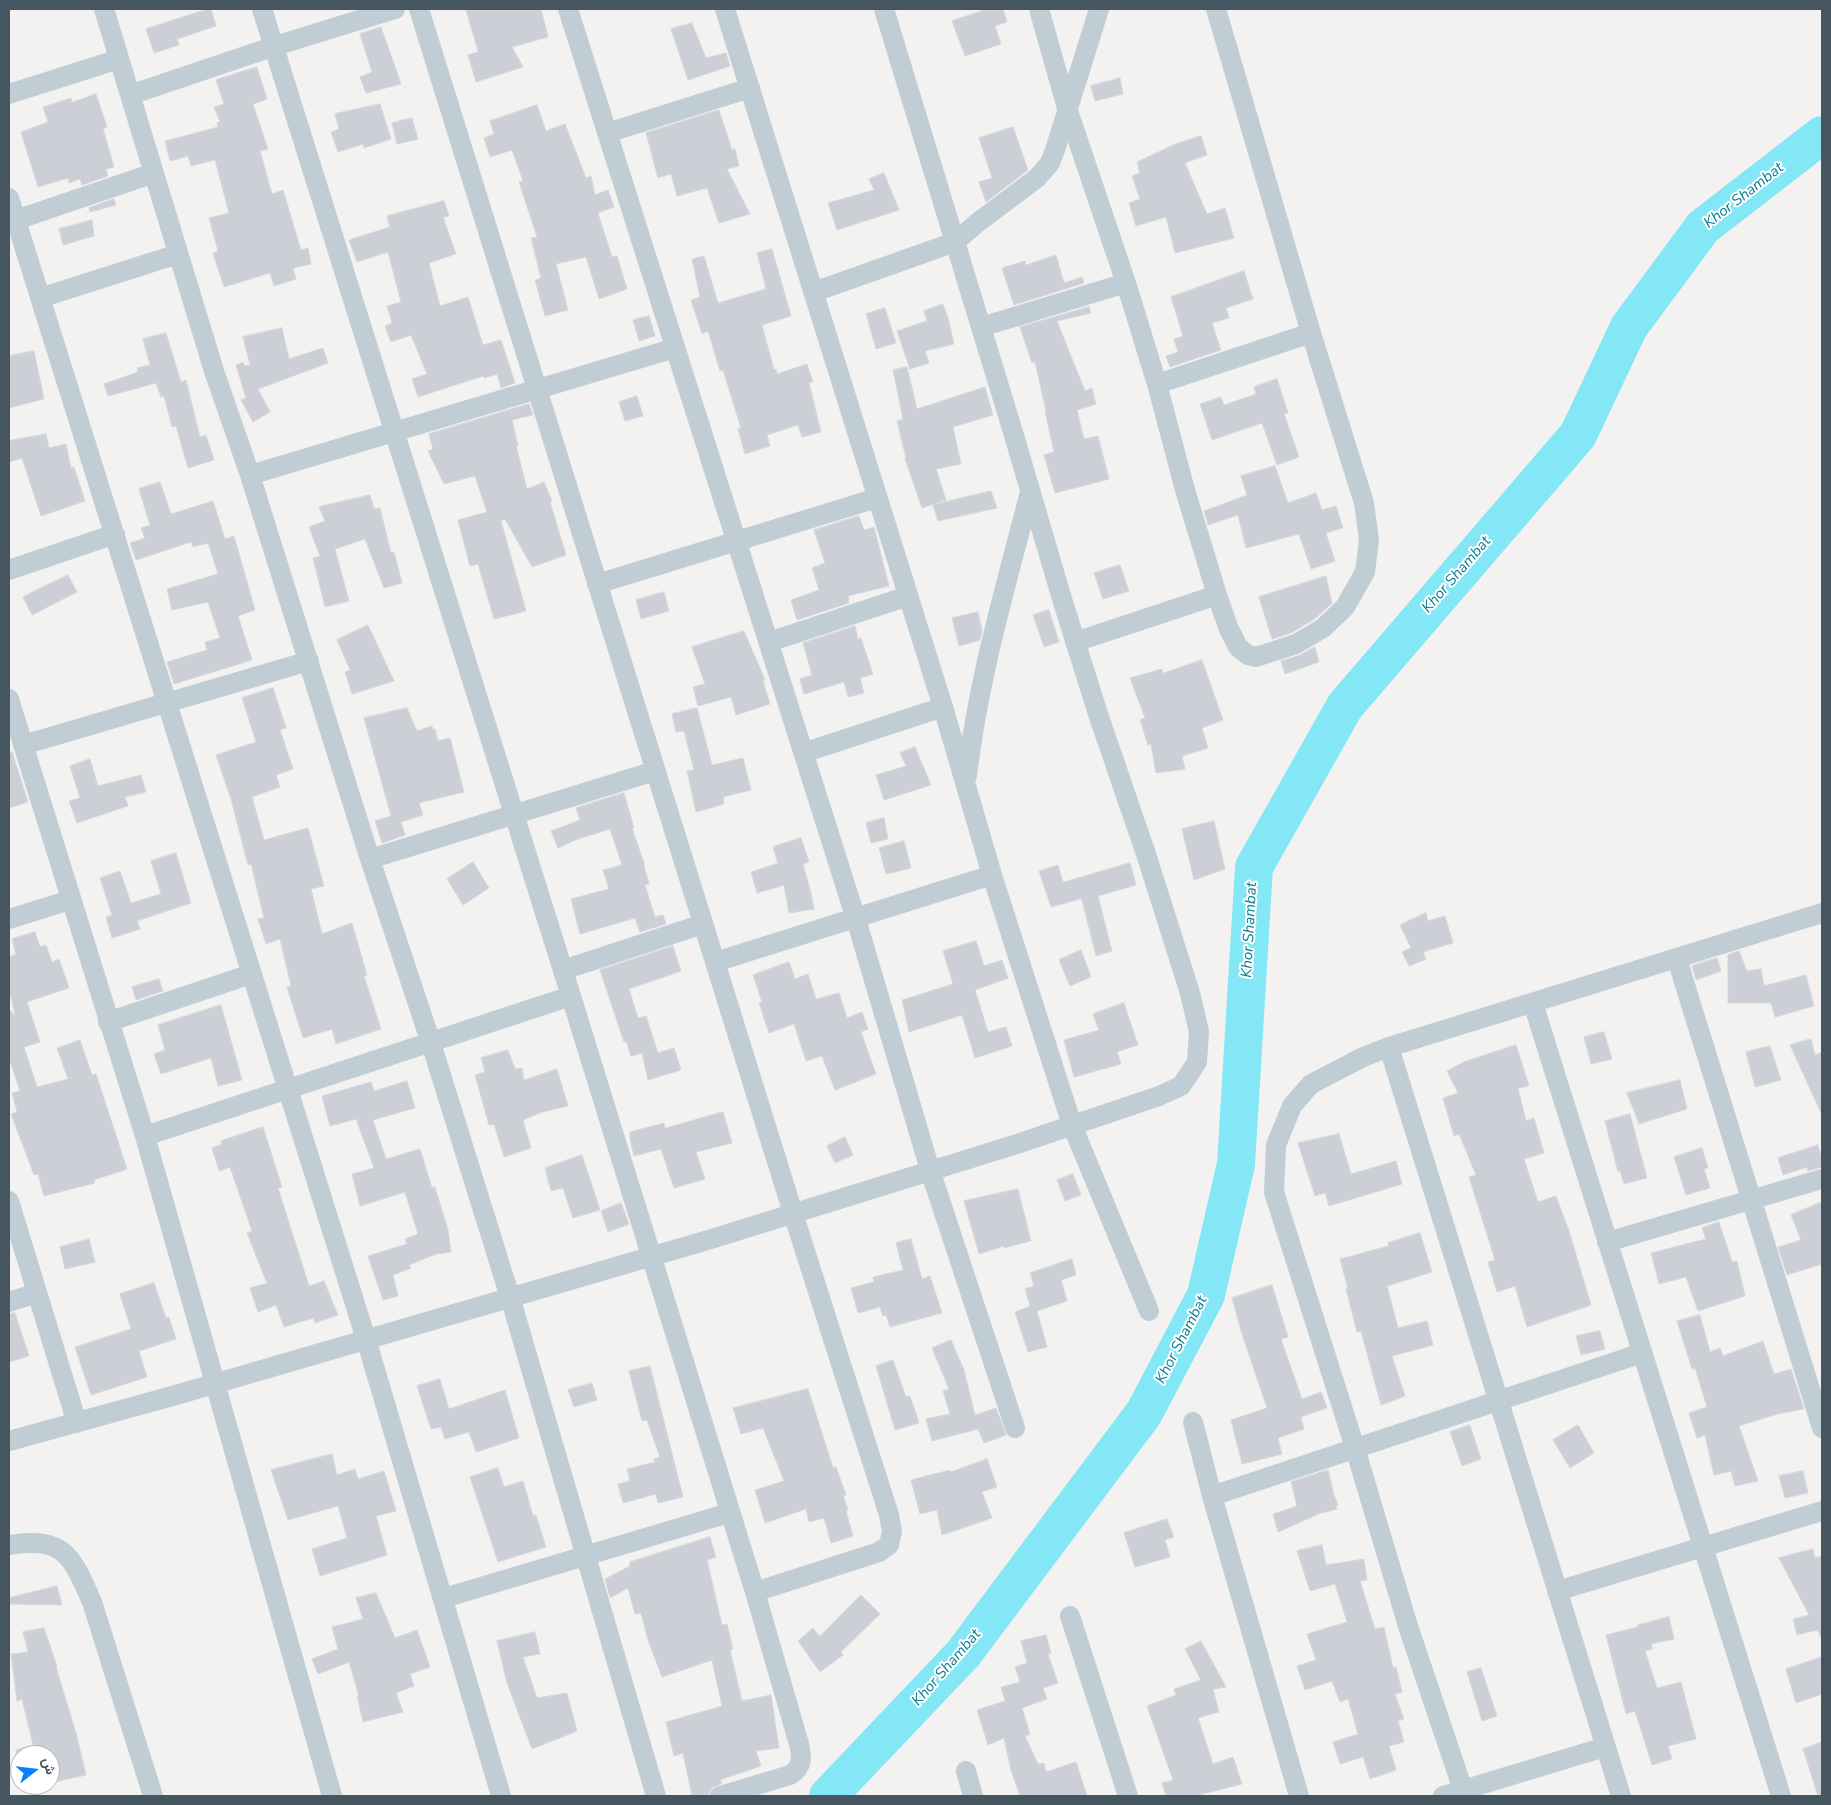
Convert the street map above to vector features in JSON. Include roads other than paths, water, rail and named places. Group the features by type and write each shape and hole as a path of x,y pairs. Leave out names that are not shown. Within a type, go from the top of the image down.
{"street":[{"path":"104,9 214,371 250,475 510,1297 656,1796"},
{"path":"262,9 563,970 729,1513 755,1592 799,1744 802,1756 801,1765 790,1775 720,1796"},
{"path":"130,95 275,46 396,9"},
{"path":"419,9 702,924 890,1515 892,1531 889,1545 879,1552 755,1592"},
{"path":"568,9 856,919 930,1170 1015,1428"},
{"path":"725,9 943,707 992,875 1072,1125 1149,1311"},
{"path":"9,1441 215,1384 651,1256 1072,1125 1181,1086 1197,1062 1199,1032 1190,993 1075,642 884,9"},
{"path":"1039,9 1067,108 1126,283 1157,384 1185,490 1217,595 1228,627 1238,647 1248,655 1256,657 1296,644 1323,628 1345,607 1365,572 1370,540 1364,504 1311,333 1216,9"},
{"path":"814,292 955,242 977,223 1021,191 1050,163 1081,71 1099,9"},
{"path":"9,94 119,59"},
{"path":"608,133 750,88"},
{"path":"16,220 154,173"},
{"path":"9,198 366,1339 501,1796"},
{"path":"40,298 178,254"},
{"path":"981,328 1126,283"},
{"path":"1157,384 1311,333"},
{"path":"250,475 676,348"},
{"path":"966,785 985,666 1030,490"},
{"path":"597,584 877,498"},
{"path":"9,570 115,534"},
{"path":"1075,642 1217,595"},
{"path":"769,642 908,596"},
{"path":"23,745 309,660"},
{"path":"9,700 145,1136 332,1796"},
{"path":"804,753 943,707"},
{"path":"370,859 515,816 656,771"},
{"path":"714,962 992,875"},
{"path":"9,919 70,900"},
{"path":"1464,1793 1408,1626 1355,1448 1274,1192 1276,1145 1292,1106 1311,1084 1363,1057 1388,1047 1677,959 1821,919"},
{"path":"563,970 702,924"},
{"path":"1677,959 1822,1428"},
{"path":"108,1022 251,974"},
{"path":"145,1136 571,996"},
{"path":"1533,1003 1781,1796"},
{"path":"1388,1047 1620,1796"},
{"path":"1607,1242 1822,1179"},
{"path":"9,1201 77,1423"},
{"path":"9,1302 37,1293"},
{"path":"1212,1496 1642,1353"},
{"path":"1192,1422 1299,1796"},
{"path":"1557,1591 1822,1511"},
{"path":"444,1598 729,1513"},
{"path":"9,1545 44,1542 65,1552 80,1573 95,1610 153,1796"},
{"path":"1070,1616 1128,1796"},
{"path":"1443,1796 1464,1793 1605,1747"},
{"path":"966,1771 973,1796"}],"waterway":[{"name":"Khor Shambat","path":"828,1796 963,1654 1144,1413 1206,1295 1236,1164 1254,867 1345,706 1578,435 1629,327 1703,227 1822,135"}]}
